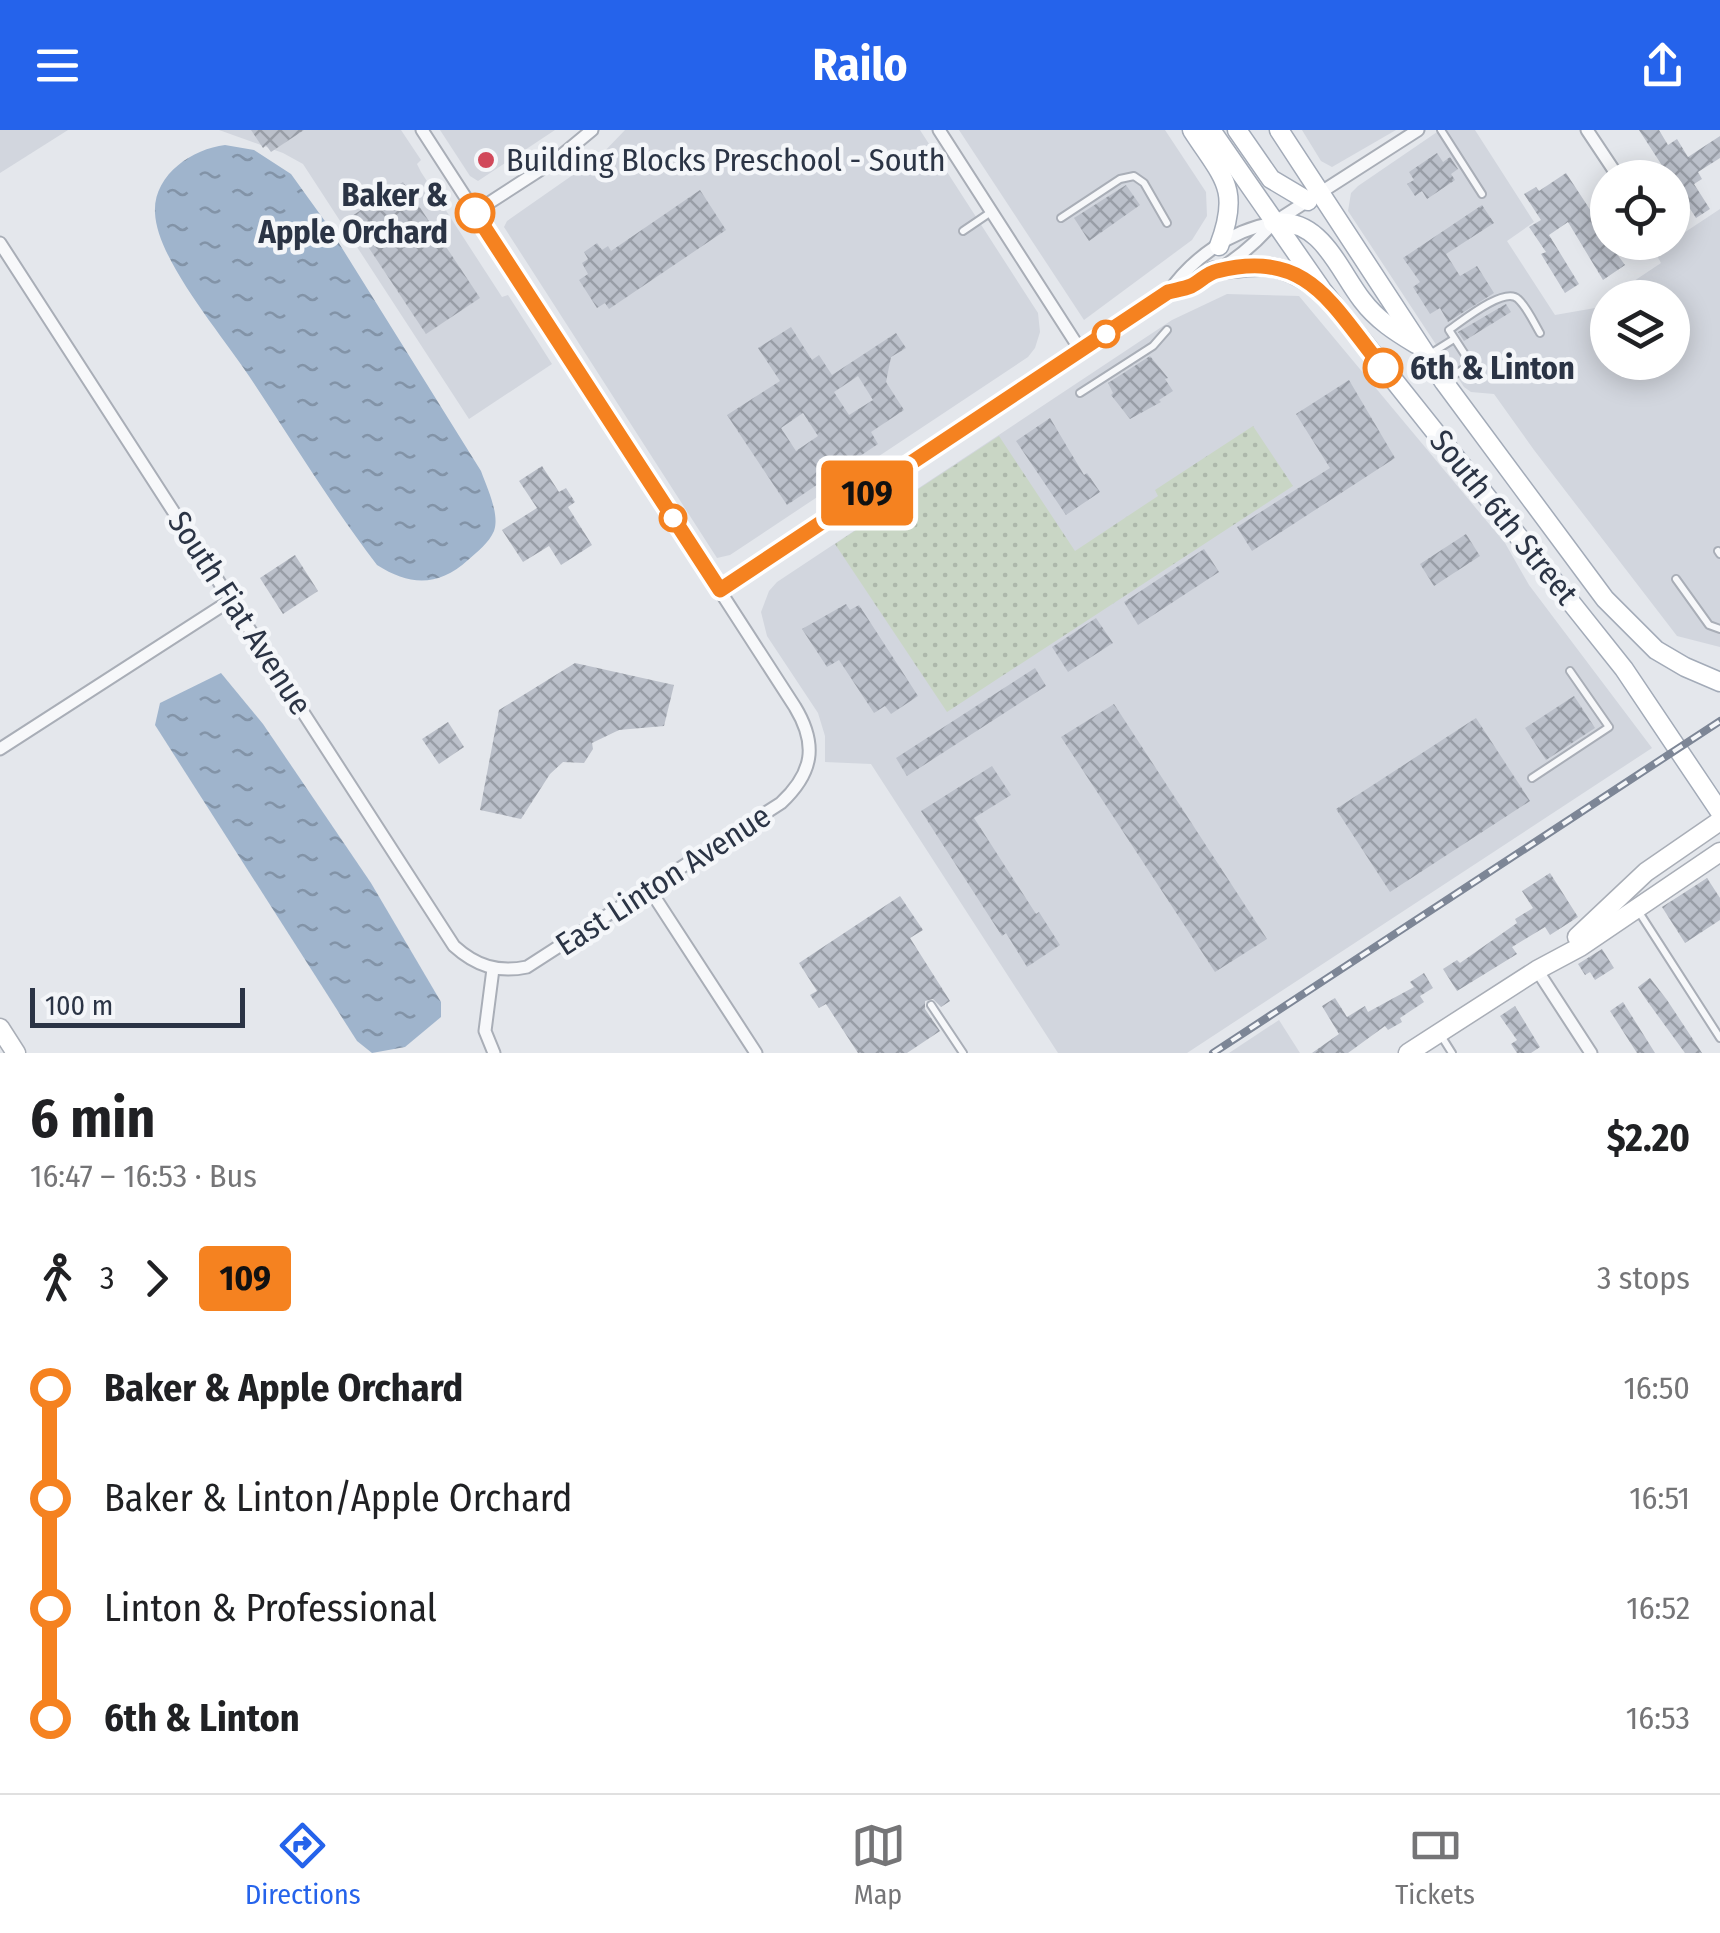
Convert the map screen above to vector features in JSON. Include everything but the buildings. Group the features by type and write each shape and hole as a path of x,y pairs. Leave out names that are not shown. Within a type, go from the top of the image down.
{"main road":[{"path":"1192,130 1229,189 1230,214 1220,246"},
{"name":"South 6th Street","path":"1211,130 1322,290 1624,669 1720,812"},
{"path":"1237,130 1270,179 1294,196 1314,197"},
{"name":"South 6th Street","path":"1279,130 1314,197 1444,382 1605,599 1656,650 1684,668 1720,682"},
{"path":"1273,223 1291,224 1316,235 1363,302 1386,326 1424,352"},
{"path":"1214,271 1268,264 1294,272 1322,290"},
{"path":"1536,970 1646,872 1720,821"},
{"path":"1408,1053 1536,970 1580,947 1720,852"},
{"path":"0,1028 16,1053"}],"street":[{"path":"422,130 720,590 1168,292 1191,286 1256,244 1273,223 1418,130"},
{"path":"475,212 557,159 592,130"},
{"path":"939,130 1081,351"},
{"path":"1588,130 1607,160"},
{"path":"1168,292 1182,272 1245,228 1273,223"},
{"name":"South Fiat Avenue","path":"0,242 454,946 478,964 493,969"},
{"name":"East Linton Avenue","path":"493,969 514,970 537,962 782,803 799,786 809,758 808,736 800,715 720,590"},
{"path":"0,749 230,600"},
{"path":"650,890 756,1053"},
{"path":"493,969 485,1030 494,1053"},
{"path":"1536,970 1591,1053"}],"lane":[{"path":"1440,130 1482,194"},
{"path":"1061,218 1120,179 1134,176 1144,183 1167,224"},
{"path":"964,231 992,212"},
{"path":"1476,373 1448,330 1497,298 1511,294 1518,298 1540,333"},
{"path":"1080,393 1154,346 1167,330"},
{"path":"1424,352 1454,339"},
{"path":"1444,382 1471,364"},
{"path":"1676,579 1709,625 1720,628"},
{"path":"1532,778 1609,727 1570,671"},
{"path":"1637,909 1720,1038"},
{"path":"931,1005 962,1053"},
{"path":"1439,1033 1452,1053"}],"shaded area":[{"path":"0,130 68,130 0,173"},
{"path":"219,130 401,130 421,160 417,164 421,172 502,297 508,295 552,364 469,419 303,164"},
{"name":"Building Blocks Preschool - South","path":"440,130 555,130 478,181 470,176"},
{"path":"625,130 920,130 1038,313 1040,332 1035,348 1028,357 730,555 717,558 504,227 507,221 600,156"},
{"path":"959,130 1165,130 1206,192 1207,216 1192,240 1084,320"},
{"path":"1302,130 1396,130 1332,167 1321,161"},
{"path":"1440,130 1475,130 1534,222 1507,241 1555,315 1590,309 1590,380 1690,380 1690,280 1636,280 1661,263 1659,260 1690,260 1690,229 1720,209 1720,647 1677,636 1494,394 1471,392 1464,387 1348,211 1351,193"},
{"path":"1227,294 1299,296 1505,543 1529,585 1652,748 1187,1053 1058,1053 871,764 825,762 825,736 818,713 767,636 761,612 777,582 1172,320"},
{"path":"1279,1020 1300,1053 1229,1053"}],"green space":[{"path":"1253,426 1293,486 947,712 835,544 999,436 1075,551 1158,496 1155,490"}],"water":[{"path":"225,145 254,150 291,174 327,224 481,471 494,509 494,531 479,550 446,575 412,580 377,565 167,253 155,213 160,187 188,158"},
{"path":"221,673 263,724 371,883 441,1002 441,1017 405,1047 372,1053 357,1041 155,725 160,703"}],"railway":[{"path":"1213,1053 1720,721"}],"bus line":[{"name":"109","path":"475,213 720,590 1168,292 1191,286 1214,271 1268,264 1294,272 1322,290 1383,368"}],"place":[{"name":"Building Blocks Preschool - South","path":"486,160"},
{"name":"Baker & Apple Orchard","path":"475,213"},
{"name":"6th & Linton","path":"1383,368"}]}
